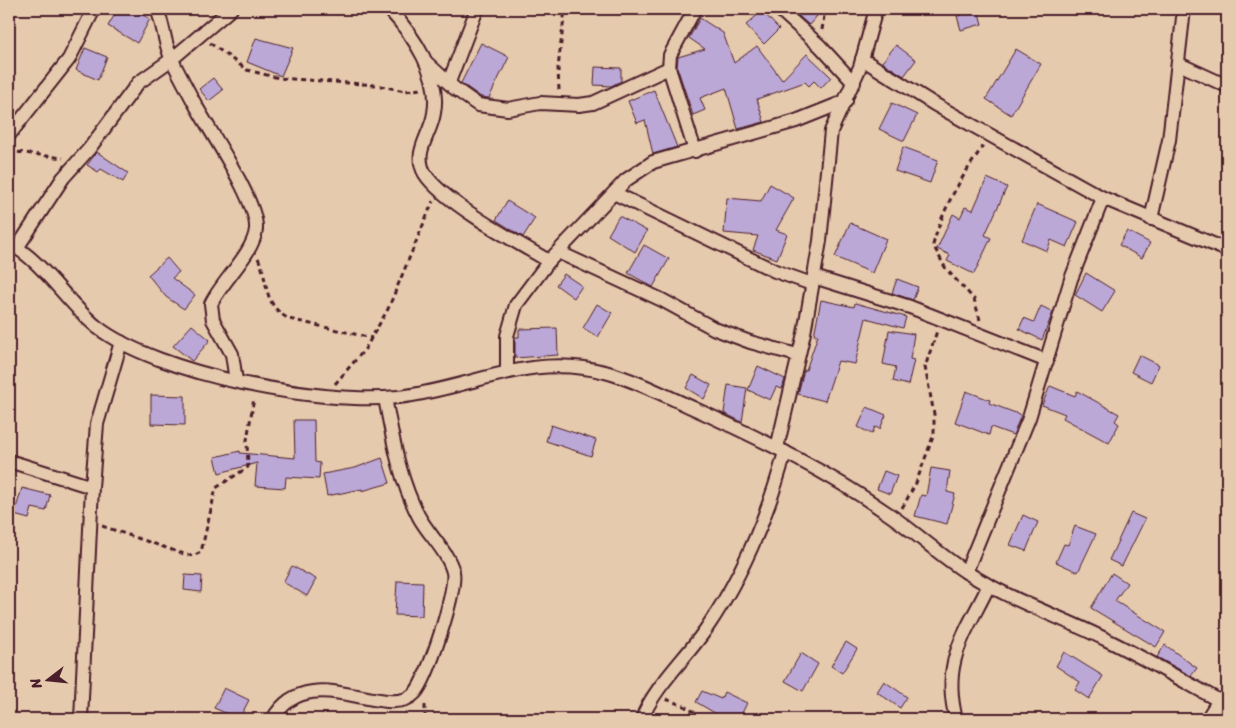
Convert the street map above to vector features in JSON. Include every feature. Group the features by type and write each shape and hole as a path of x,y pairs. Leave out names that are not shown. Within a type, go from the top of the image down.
{"street":[{"path":"9,135 69,59 94,9"},
{"path":"157,9 163,37 172,59 249,201 256,229 251,242 211,304 214,320 232,354 236,381"},
{"path":"231,9 172,59 138,83 89,149 63,178 13,245 74,306 99,328 121,342 157,359 256,386 324,395 385,398 549,365 573,366 607,372 656,391 781,450 842,483 896,519 966,572 989,585 1108,641 1223,702 1207,719"},
{"path":"389,9 410,32 426,62 433,88 434,114 422,144 420,159 425,174 438,189 501,232 553,256 662,300 716,329 750,342 797,355"},
{"path":"449,82 477,9"},
{"path":"695,9 670,55 669,68 695,151"},
{"path":"779,9 820,46 854,82"},
{"path":"642,719 656,695 707,628 751,549 772,501 797,366 797,355 820,241 831,131 854,82 876,9"},
{"path":"1151,219 1169,140 1184,9"},
{"path":"862,59 990,135 1103,198 1227,250"},
{"path":"426,62 454,88 478,105 508,109 540,103 579,105 593,103 669,68"},
{"path":"1179,64 1227,86"},
{"path":"508,372 507,336 516,305 553,256 626,180 653,162 796,121 846,101"},
{"path":"614,193 776,271 910,307 1047,361"},
{"path":"966,572 1029,418 1071,279 1103,198"},
{"path":"81,719 92,487 98,424 121,342"},
{"path":"274,719 288,702 297,696 310,692 329,692 369,698 407,699 416,692 450,604 454,587 453,571 420,518 402,479 385,398"},
{"path":"9,461 92,487"},
{"path":"956,719 950,695 955,655 989,585"}],"path":[{"path":"559,104 558,68 565,9"},
{"path":"200,35 227,57 247,70 279,78 376,85 405,91 433,88"},
{"path":"986,337 974,299 946,270 933,245 942,213 953,190 990,135"},
{"path":"9,151 77,161"},
{"path":"324,395 365,349 372,338 388,309 438,189"},
{"path":"251,242 261,265 268,298 278,312 289,318 372,338"},
{"path":"896,519 916,483 934,434 934,414 925,367 941,319"},
{"path":"90,522 184,554 194,556 201,552 216,488 248,467 247,440 256,386"},
{"path":"656,695 684,706 706,719"}],"building":[{"path":"118,9 132,9 150,19 137,43 108,26"},
{"path":"791,9 808,9 817,16 809,25"},
{"path":"978,10 982,24 961,30 957,16"},
{"path":"762,11 779,29 764,44 746,25"},
{"path":"700,18 723,33 734,63 757,46 782,80 807,54 831,77 821,88 814,81 809,86 805,82 757,99 764,122 738,129 726,88 700,98 705,110 693,115 677,67 678,57 705,49 689,38"},
{"path":"256,38 293,48 281,76 247,62"},
{"path":"481,43 509,57 489,98 481,97 461,83"},
{"path":"896,45 916,60 904,76 882,62"},
{"path":"85,48 107,57 98,80 76,70"},
{"path":"1016,49 1041,64 1011,115 986,99"},
{"path":"595,67 621,68 621,81 611,86 594,85"},
{"path":"213,78 223,90 209,101 199,89"},
{"path":"654,90 677,147 653,154 645,120 637,123 628,101"},
{"path":"892,103 917,115 904,141 879,129"},
{"path":"903,147 938,160 930,183 895,171"},
{"path":"97,152 128,173 123,182 101,169 98,172 87,165"},
{"path":"987,178 1007,187 985,235 991,238 974,274 947,261 950,255 937,249 953,214 960,218 965,207 973,210"},
{"path":"770,184 794,198 776,230 787,234 777,259 753,250 758,236 724,233 727,198 761,201"},
{"path":"507,201 535,218 523,237 496,220"},
{"path":"1037,204 1078,222 1067,247 1051,240 1047,251 1022,240"},
{"path":"619,216 647,231 635,252 608,235"},
{"path":"850,223 886,239 872,273 835,257"},
{"path":"1127,231 1150,243 1142,258 1119,245"},
{"path":"644,245 669,259 653,287 628,273"},
{"path":"167,258 179,272 172,278 195,295 184,309 166,297 148,275"},
{"path":"1086,273 1115,291 1102,312 1075,295"},
{"path":"564,274 582,286 574,298 556,285"},
{"path":"897,279 918,287 913,300 892,293"},
{"path":"821,300 854,307 855,303 906,317 903,328 866,318 855,364 838,361 825,401 798,394 804,370 806,370 818,335 814,335"},
{"path":"597,304 612,313 598,337 583,328"},
{"path":"1041,306 1053,312 1042,340 1019,329 1024,318 1034,322"},
{"path":"192,325 210,340 192,361 173,346"},
{"path":"557,328 558,355 515,358 515,337 519,337 519,329"},
{"path":"889,330 914,334 910,359 914,360 908,385 893,381 896,367 883,364"},
{"path":"1139,355 1159,365 1151,382 1131,372"},
{"path":"758,366 785,379 782,389 776,387 770,400 748,390"},
{"path":"693,375 711,385 704,399 686,388"},
{"path":"728,385 747,388 742,422 724,413"},
{"path":"1050,386 1075,396 1077,391 1119,414 1115,421 1119,424 1109,443 1063,418 1065,414 1042,405"},
{"path":"966,391 990,400 989,403 1021,415 1013,435 991,427 989,435 955,422"},
{"path":"151,395 185,396 185,425 151,424"},
{"path":"867,407 886,415 880,429 875,427 872,434 858,427"},
{"path":"294,420 314,420 315,462 320,463 319,479 286,477 285,488 255,486 257,463 219,473 215,457 240,451 240,453 295,458"},
{"path":"551,425 596,440 591,456 546,441"},
{"path":"382,458 390,483 362,491 362,489 327,496 323,474 355,468"},
{"path":"931,468 950,471 947,492 955,494 947,524 915,516 921,495 926,496"},
{"path":"884,471 897,476 890,494 877,489"},
{"path":"22,488 50,495 46,511 32,508 29,519 14,515"},
{"path":"1131,513 1145,519 1122,566 1109,560"},
{"path":"1023,515 1038,522 1026,551 1010,545"},
{"path":"1075,526 1096,534 1078,572 1056,562 1064,544 1068,545"},
{"path":"292,566 316,579 307,596 283,582"},
{"path":"1112,573 1127,583 1115,601 1165,632 1156,647 1091,608"},
{"path":"185,575 202,576 201,592 184,590"},
{"path":"397,581 423,582 422,616 395,615"},
{"path":"846,642 857,649 842,673 831,666"},
{"path":"1165,645 1197,668 1191,676 1157,657"},
{"path":"1064,652 1103,676 1089,699 1075,690 1080,682 1056,666"},
{"path":"801,653 818,664 803,691 785,681"},
{"path":"884,681 907,697 900,708 877,692"},
{"path":"224,688 249,700 239,719 214,708"},
{"path":"702,691 721,699 724,692 747,703 739,719 725,719 696,702"}]}
